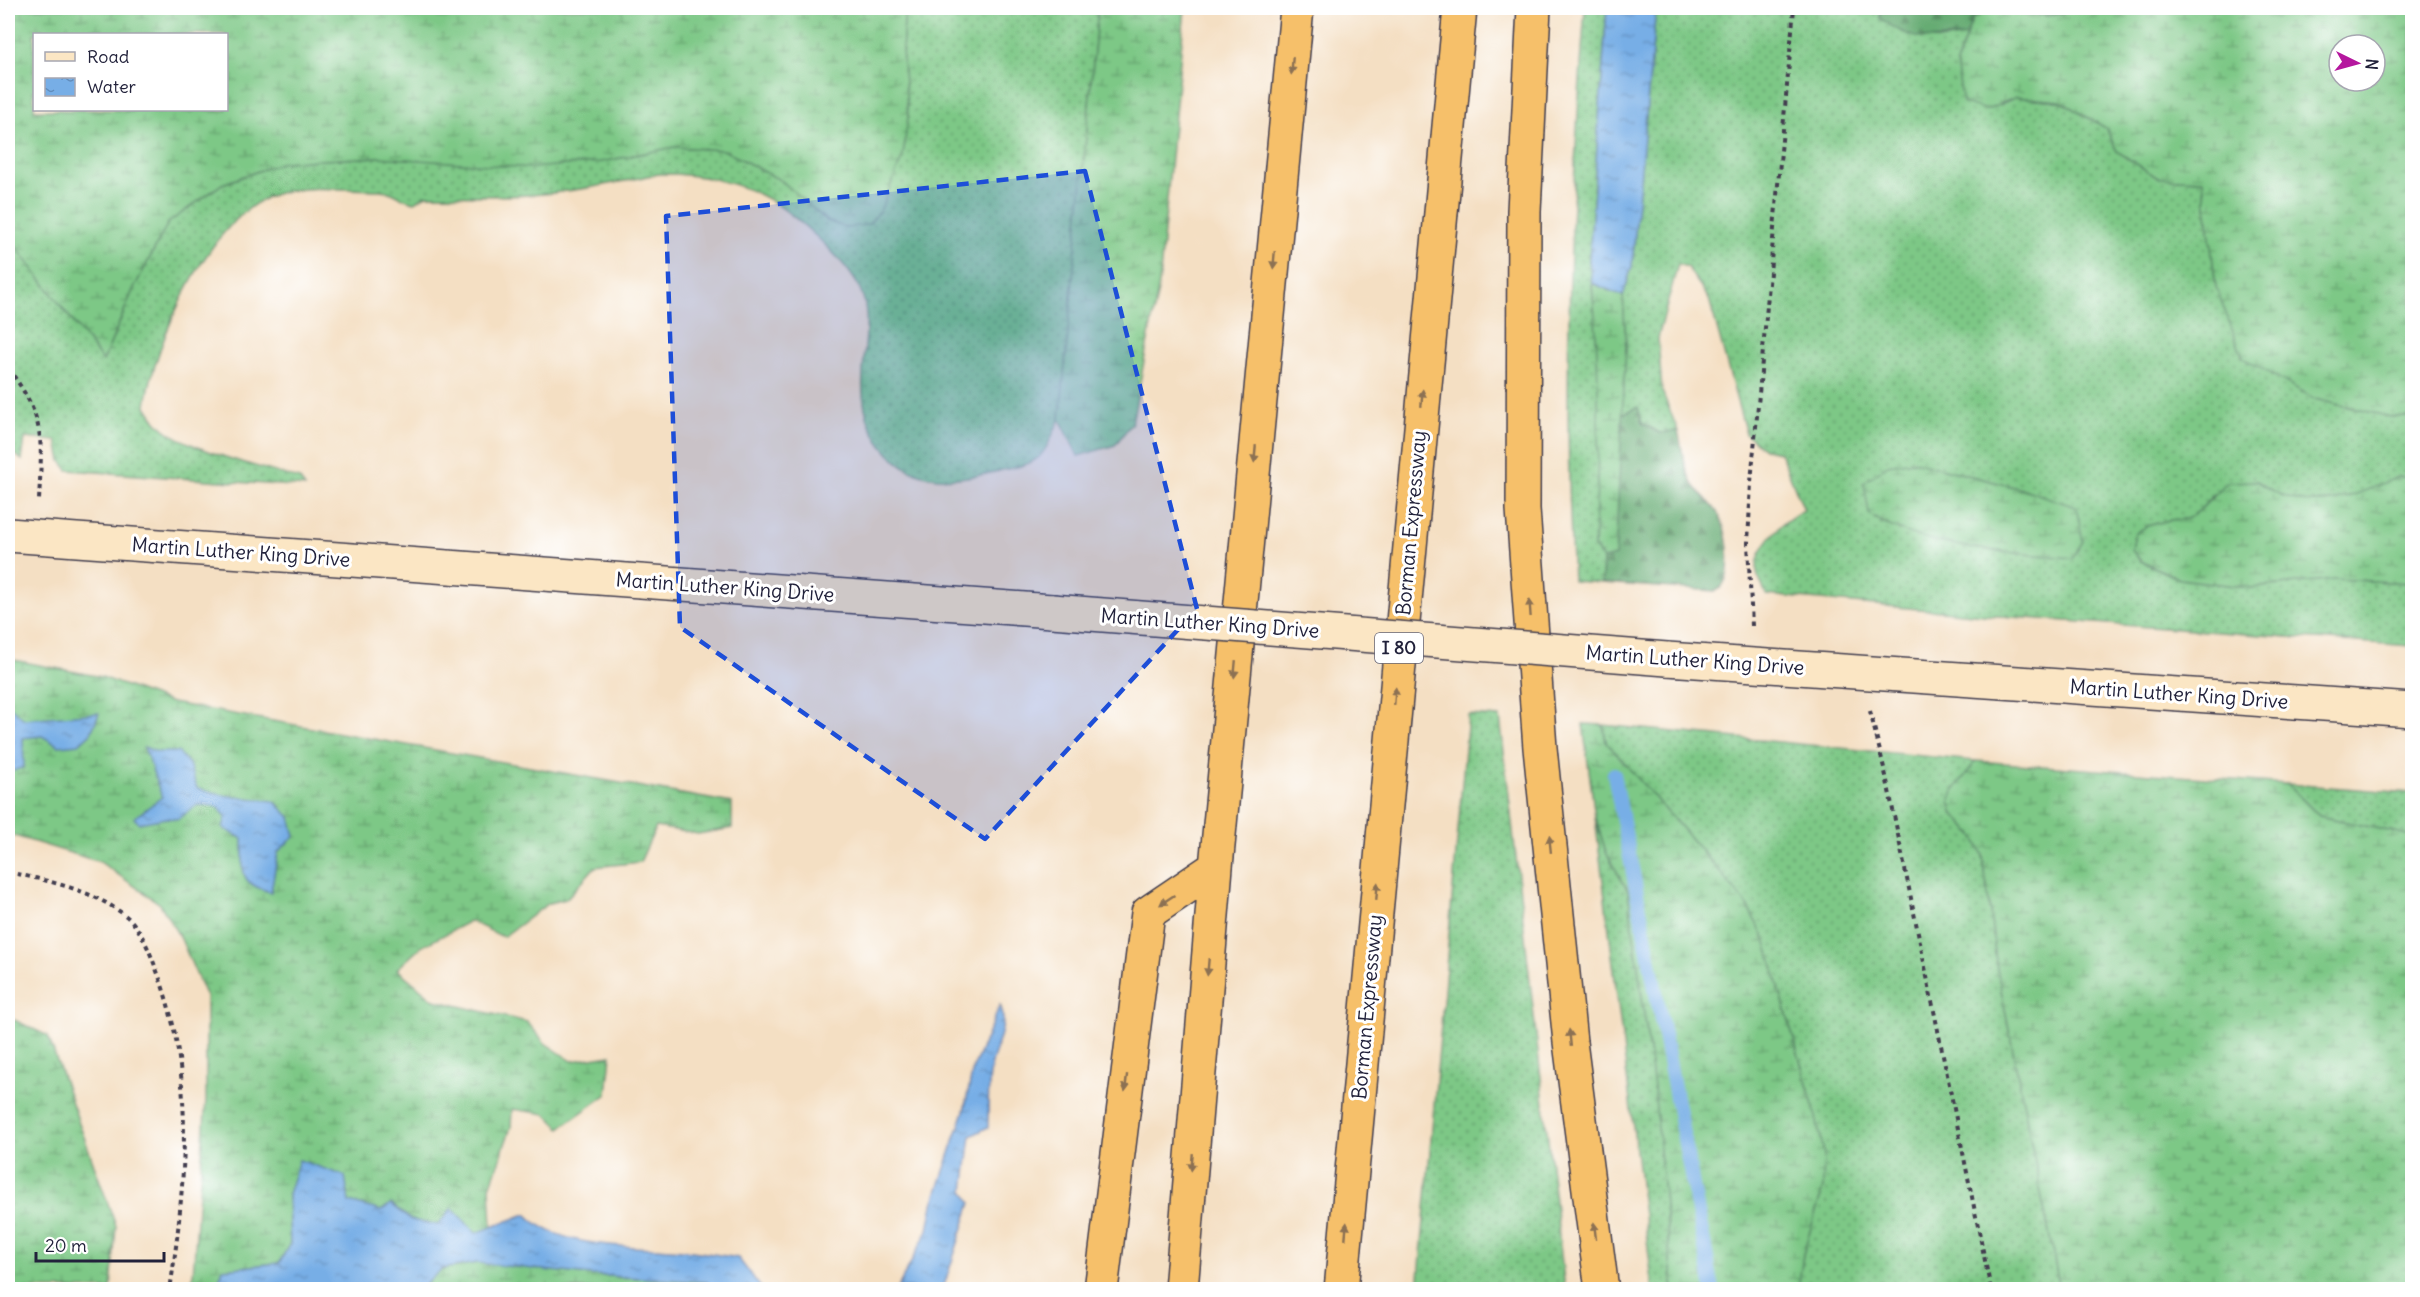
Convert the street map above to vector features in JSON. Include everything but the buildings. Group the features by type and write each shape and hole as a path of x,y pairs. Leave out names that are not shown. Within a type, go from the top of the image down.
{"highway":[{"path":"1181,1290 1216,867 1298,8"},
{"name":"Borman Expressway","path":"1341,1290 1460,8"},
{"path":"1534,8 1524,211 1523,509 1540,748 1570,1042 1602,1290"},
{"path":"1101,1290 1148,913 1216,867"}],"main road":[{"name":"Martin Luther King Drive","path":"22,536 1052,611 1667,659 2412,710"}],"path":[{"path":"1755,665 1749,569 1749,514 1794,8"},
{"path":"8,368 30,402 39,426 41,452 22,536"},
{"path":"1861,672 1886,776 1991,1290"},
{"path":"8,872 93,895 128,917 148,947 169,1000 184,1103 183,1175 170,1290"}],"highlighted area":[{"path":"1085,171 1197,609 985,839 680,627 666,216"}],"green space":[{"path":"8,8 905,8 902,50 908,117 903,156 880,211 869,224 847,228 827,221 782,181 724,150 674,147 601,162 532,168 378,157 283,162 222,184 168,223 133,290 103,361 8,236"},
{"path":"905,8 1098,8 1060,419 1045,450 1029,463 981,475 948,479 917,473 903,466 878,440 868,420 863,400 866,339 864,302 851,274 818,238 770,200 745,188 717,180 674,174 537,195 426,195 415,202 380,190 303,189 279,193 254,204 231,225 209,252 190,283 173,316 160,349 146,406 160,425 186,442 225,457 299,479 305,487 68,470 61,461 57,441 25,438 22,460 15,454 8,440 8,236 103,361 133,290 168,223 222,184 283,162 378,157 601,162 674,147 724,150 782,181 827,221 908,117 902,50"},
{"path":"1098,8 1185,8 1159,285 1132,423 1115,445 1078,456 1060,419"},
{"path":"1585,8 1607,8 1589,260 1599,348 1600,438 1594,546 1603,559 1602,583 1573,581 1570,509 1568,366 1572,223"},
{"path":"1656,8 1881,8 1880,18 1939,40 1966,36 1956,64 1987,110 2016,97 2060,101 2106,128 2117,151 2158,178 2203,180 2216,287 2315,399 2391,417 2412,417 2412,477 2393,480 2349,497 2322,502 2308,502 2283,496 2257,481 2214,494 2200,510 2187,519 2170,520 2147,526 2135,534 2132,550 2140,561 2180,579 2251,588 2334,579 2411,583 2412,646 1984,615 1766,595 1757,573 1760,553 1780,527 1804,510 1780,452 1764,449 1746,434 1709,299 1687,267 1678,264 1658,338 1662,391 1678,431 1660,433 1642,423 1637,408 1622,414 1626,346 1623,296 1632,266","holes":["1913,461 2029,491 2003,553 1916,535 1881,523"]},
{"path":"1881,8 2084,8 2047,16 1991,10 1973,18 1966,36 1930,39 1911,36 1891,26 1880,18"},
{"path":"2084,8 2412,8 2412,417 2391,417 2315,399 2243,358 2216,287 2203,180 2158,178 2117,151 2106,128 2060,101 2016,97 1987,110 1963,103 1956,64 1973,18 1991,10 2047,16"},
{"path":"1592,283 1623,296 1626,346 1615,556 1603,559 1594,546 1598,415 1597,349"},
{"path":"1638,407 1642,423 1659,433 1678,431 1690,478 1720,517 1726,535 1729,557 1726,577 1716,591 1602,583 1603,559 1615,556 1622,414"},
{"path":"1913,461 2029,491 2076,507 2083,541 2073,558 1995,551 1966,547 1912,534 1888,525 1869,514 1864,483 1887,465"},
{"path":"2398,477 2412,477 2412,583 2334,579 2251,588 2180,579 2141,561 2132,550 2135,534 2147,526 2170,520 2187,519 2200,510 2227,482 2257,481 2293,500 2327,502 2344,498"},
{"path":"8,659 102,677 172,703 732,803 732,828 698,834 656,827 640,862 595,867 566,899 549,903 503,937 470,921 421,947 397,969 434,1000 527,1022 545,1043 572,1061 611,1055 607,1094 560,1128 546,1114 512,1109 511,1127 490,1187 492,1228 476,1234 411,1220 391,1204 381,1211 349,1202 288,1194 290,1244 279,1263 223,1269 216,1289 192,1289 206,1099 206,997 181,939 160,904 100,862 8,834"},
{"path":"1468,715 1500,717 1565,1289 1418,1289"},
{"path":"1583,724 1603,725 1606,742 1746,904 1765,939 1814,1109 1824,1152 1823,1188 1803,1254 1798,1289 1673,1289 1654,1087 1628,891 1606,852 1595,817"},
{"path":"1603,725 1976,761 1955,789 1954,814 1973,835 1983,855 1997,969 2060,1289 1798,1289 1803,1254 1823,1188 1814,1109 1765,939 1746,904 1606,742"},
{"path":"1976,761 2287,784 2319,816 2412,836 2412,1289 2060,1289 1997,969 1983,855 1973,835 1954,814 1950,802 1955,789"},
{"path":"2287,784 2412,793 2412,836 2319,816"},
{"path":"1595,817 1606,852 1628,891 1654,1087 1673,1289 1653,1289"},
{"path":"8,1017 48,1036 116,1226 111,1289 8,1289"},
{"path":"477,1262 591,1275 707,1282 713,1289 424,1290 427,1282 438,1272"}],"water":[{"path":"1607,8 1656,8 1632,266 1623,296 1592,283 1589,260"},
{"path":"8,705 24,719 99,713 91,733 79,744 59,746 42,736 23,738 24,767 8,773"},
{"path":"144,747 157,752 178,752 189,764 197,788 222,795 274,801 290,817 295,836 278,852 271,892 247,880 243,867 243,839 223,828 226,817 218,807 197,805 178,819 166,818 139,823 134,818 162,797"},
{"path":"1000,1005 1003,1022 991,1065 988,1127 971,1136 964,1190 971,1203 943,1289 897,1289 928,1230 933,1204 964,1111 973,1068"},
{"path":"299,1160 345,1176 349,1202 381,1211 391,1204 411,1220 438,1225 452,1208 476,1233 526,1214 541,1226 558,1235 578,1240 600,1244 683,1250 738,1258 762,1289 713,1289 707,1282 591,1275 477,1263 442,1269 425,1285 424,1289 216,1289 223,1269 279,1263 290,1244 288,1194"}],"waterway":[{"path":"1614,774 1713,1290"}]}
